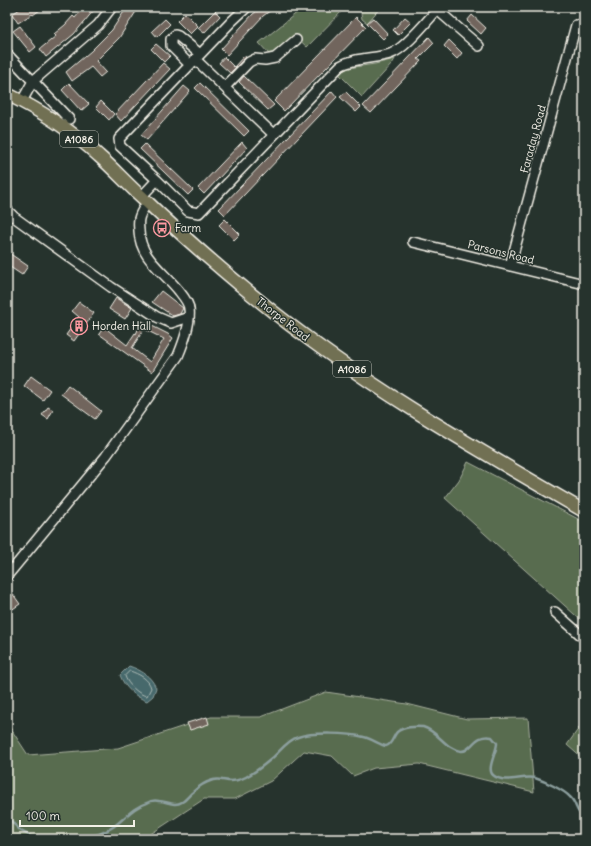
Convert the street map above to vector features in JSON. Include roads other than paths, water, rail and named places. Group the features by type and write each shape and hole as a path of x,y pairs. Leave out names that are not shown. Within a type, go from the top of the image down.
{"main road":[{"name":"Thorpe Road","path":"7,94 22,101 52,120 84,143 194,246 256,299 311,341 405,406 584,511"}],"street":[{"path":"22,101 33,80 98,25 112,7"},
{"path":"247,7 119,139 120,146 188,211 199,213 273,134 340,66 348,62 391,54 400,49 436,9 480,46"},
{"name":"Faraday Road","path":"510,266 576,25 584,27"},
{"path":"225,87 249,62 255,59 265,60 275,58 296,40"},
{"path":"7,54 69,119"},
{"path":"195,59 273,134"},
{"path":"7,576 106,456 178,356 182,347 190,308 174,285 149,260 142,249 139,235 139,219 144,200 157,180"},
{"path":"7,210 14,217 111,287 157,318 171,323 189,317"},
{"name":"Parsons Road","path":"413,242 584,284"},
{"path":"555,612 584,638"}],"water":[{"path":"129,666 138,669 145,674 154,684 156,688 153,696 147,701 138,697 124,684 120,675"}],"waterway":[{"path":"79,839 105,832 118,824 133,810 141,805 156,801 176,804 185,800 205,783 215,779 234,781 244,778 261,767 287,744 304,735 331,734 357,736 367,738 386,746 390,744 397,732 400,730 416,727 428,729 450,747 461,751 465,751 481,738 486,736 492,737 497,743 491,765 491,772 493,775 498,778 508,780 530,777 548,783 567,794 572,799 579,813 584,817"},
{"path":"7,817 21,831 36,839"}],"place":[{"name":"Farm","path":"162,228"},
{"name":"Horden Hall","path":"79,326"}]}
